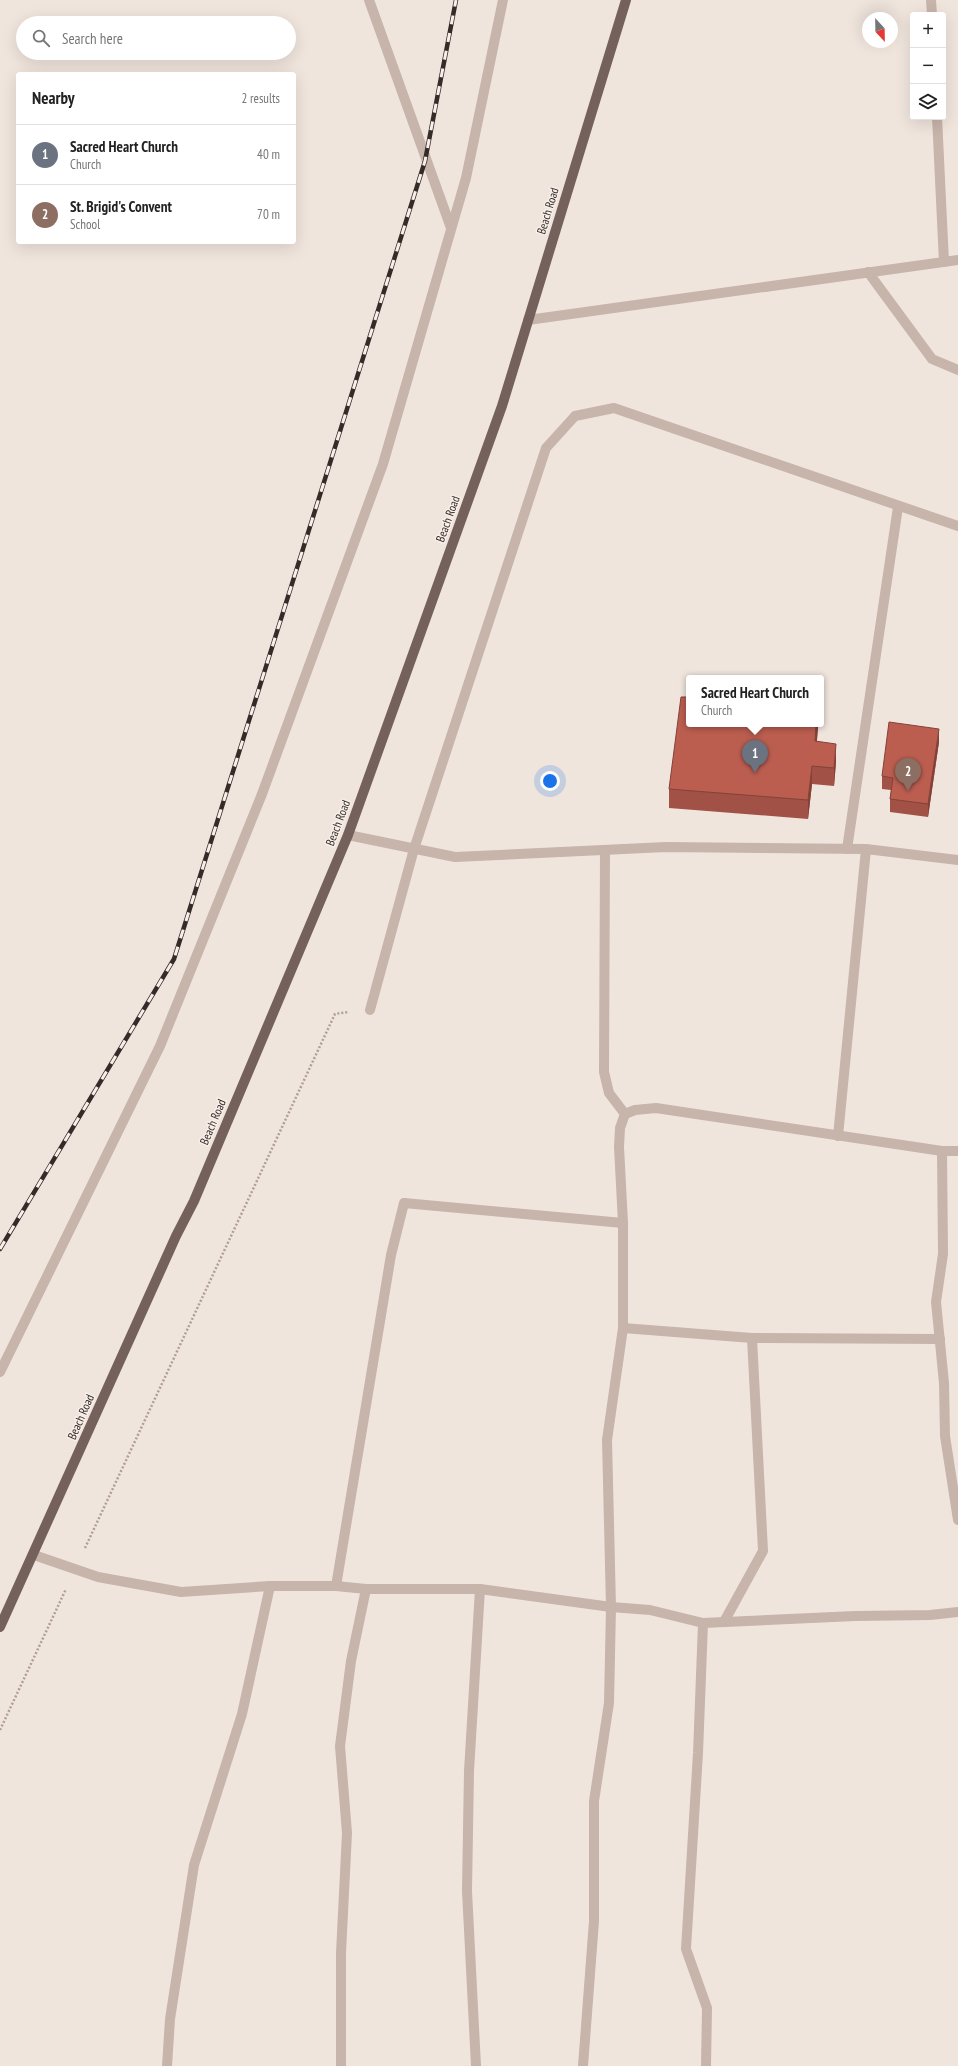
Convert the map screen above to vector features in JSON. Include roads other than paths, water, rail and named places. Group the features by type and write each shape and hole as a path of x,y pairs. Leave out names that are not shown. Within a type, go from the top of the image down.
{"main road":[{"name":"Beach Road","path":"0,1627 34,1555 176,1236 194,1201 348,835 502,406 626,0"}],"street":[{"path":"369,0 451,228"},
{"path":"0,1372 160,1046 262,794 383,464 466,178 503,0"},
{"path":"931,0 932,12"},
{"path":"937,120 944,262"},
{"path":"528,320 958,260"},
{"path":"868,272 932,359 958,370"},
{"path":"370,1010 414,849 546,448 575,416 614,408 898,507 958,526"},
{"path":"847,849 898,507"},
{"path":"348,835 455,857 666,847 866,848 958,860"},
{"path":"838,1136 866,848"},
{"path":"605,850 604,1072 609,1093 625,1114"},
{"path":"583,2066 594,1921 594,1801 609,1703 611,1608 607,1440 623,1328 623,1223 619,1147 620,1128 625,1114 635,1110 656,1108 942,1151 958,1151"},
{"path":"942,1151 943,1254 936,1302 944,1383 945,1436 955,1477 958,1520"},
{"path":"336,1586 391,1254 404,1204 623,1223"},
{"path":"623,1328 752,1338 940,1340"},
{"path":"725,1620 763,1551 752,1338"},
{"path":"34,1555 98,1576 181,1592 270,1586 336,1586 366,1589 480,1589 611,1608 650,1610 704,1622 725,1620 930,1615 958,1612"},
{"path":"167,2066 170,2019 194,1864 242,1714 270,1586"},
{"path":"341,2066 341,1953 347,1833 340,1746 350,1661 366,1589"},
{"path":"476,2066 467,1890 469,1770 480,1589"},
{"path":"704,1622 698,1753 686,1949 707,2008 706,2066"}],"railway":[{"path":"0,1249 174,959 425,161 456,0"}],"place":[{"name":"Sacred Heart Church","path":"755,773"},
{"name":"St. Brigid's Convent","path":"908,791"}]}
